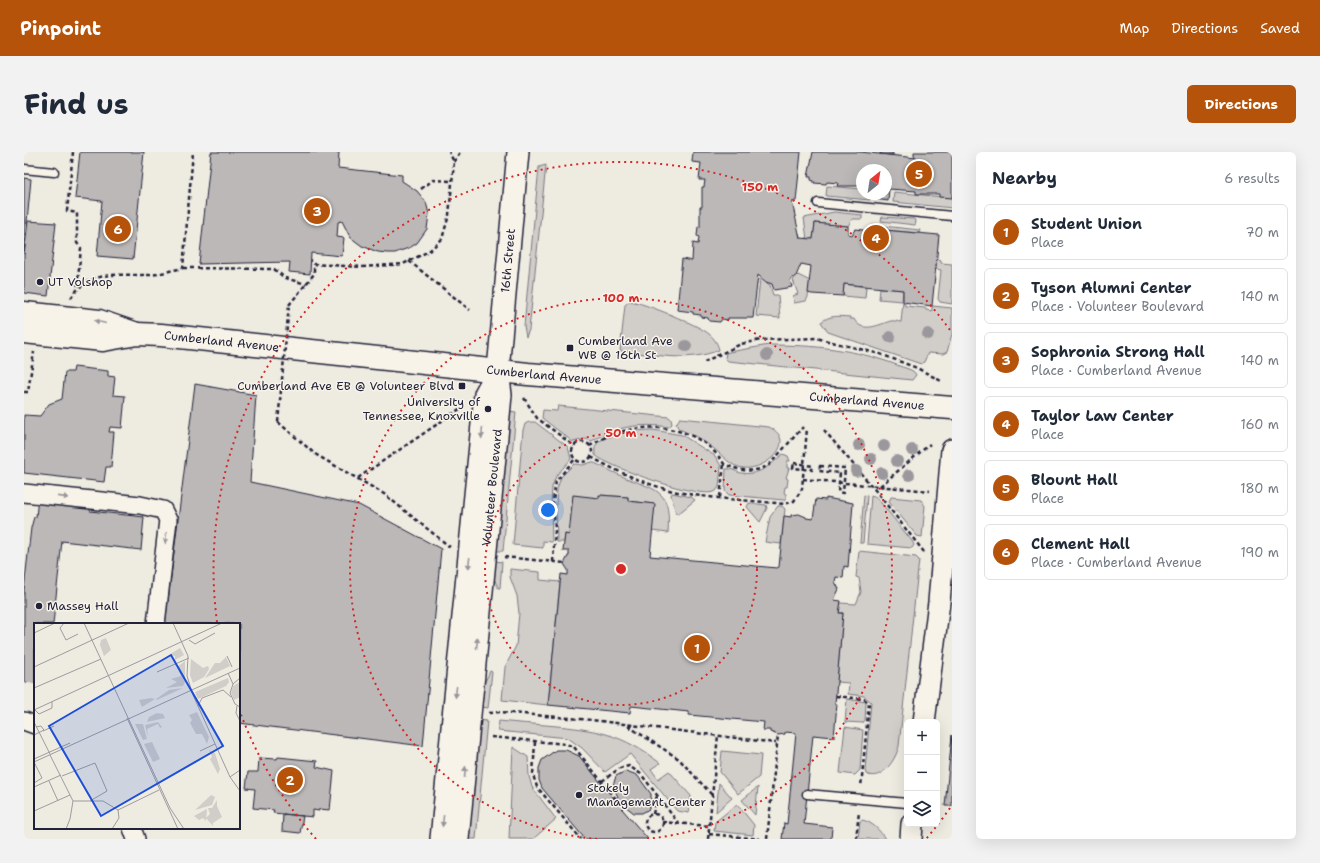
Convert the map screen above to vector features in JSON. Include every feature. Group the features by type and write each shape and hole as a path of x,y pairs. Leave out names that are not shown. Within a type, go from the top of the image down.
{"main road":[{"name":"Cumberland Avenue","path":"24,313 99,321 137,334"},
{"name":"Cumberland Avenue","path":"29,339 104,340 137,334 161,335 536,375 952,408"}],"street":[{"name":"16th Street","path":"498,370 518,152"},
{"name":"Volunteer Boulevard","path":"441,839 485,394 498,370"},
{"name":"Volunteer Boulevard","path":"458,839 501,395 498,370"},
{"path":"924,719 948,526 952,450"},
{"path":"24,493 140,505 163,510 168,520 156,623"},
{"path":"24,716 34,714"},
{"path":"24,721 34,725"},
{"path":"911,839 912,827"},
{"path":"132,829 136,839"}],"lane":[{"path":"24,169 54,172"},
{"path":"818,203 952,216"},
{"path":"807,794 904,803"}],"path":[{"path":"69,302 76,290 81,248 76,242 77,214 67,211 73,152"},
{"path":"183,268 193,152"},
{"path":"449,152 454,162"},
{"path":"451,547 384,494 315,454 278,422 289,305 314,274 314,264 362,267 403,264 429,251 442,239 449,215 454,162 460,152"},
{"path":"421,189 433,180 452,181"},
{"path":"409,261 470,310"},
{"path":"76,290 99,277 116,273 151,275 183,268 274,269 285,278 306,284"},
{"path":"704,362 742,344 761,340 816,338 880,354 917,368 943,382"},
{"path":"24,392 28,392 29,339"},
{"path":"524,398 537,418 574,446"},
{"path":"358,478 464,406"},
{"path":"590,446 616,432 646,427 677,431 700,442 719,456 724,464 720,497"},
{"path":"724,464 749,471 762,469 774,460 803,427"},
{"path":"591,457 629,476 672,491 785,504 794,501 801,492 807,428"},
{"path":"824,430 871,485 924,552"},
{"path":"582,442 590,446 592,450 591,457 583,462 576,459 572,452 574,446 582,442"},
{"path":"875,490 930,444"},
{"path":"553,562 555,530 553,501 556,482 576,459"},
{"path":"794,464 804,465 813,466 812,470 793,468 794,464"},
{"path":"820,466 845,468 844,483 843,493 838,492 840,473 819,471 820,466"},
{"path":"803,479 930,491"},
{"path":"501,556 565,563"},
{"path":"836,696 864,699 869,704 856,839"},
{"path":"487,713 500,712 626,724 776,743"},
{"path":"626,724 679,759 712,794"},
{"path":"708,839 718,735"},
{"path":"767,839 778,735"},
{"path":"491,737 566,744 574,747 616,799"},
{"path":"535,742 533,775 537,787 581,839"},
{"path":"602,781 620,768 629,766 641,774 679,824"},
{"path":"653,814 657,795"},
{"path":"653,814 659,816 662,826 658,831 652,832 647,830 645,821 648,816 653,814"},
{"path":"662,822 709,826"},
{"path":"709,834 760,839"}],"shaded area":[{"path":"546,165 529,330 526,337 524,326 539,167"},
{"path":"827,186 856,188 856,199 826,196"},
{"path":"894,192 952,198 952,208 893,202"},
{"path":"834,212 862,215 862,219 852,219 848,226 815,223 813,239 807,239 804,218"},
{"path":"882,217 914,219 916,222 915,225 881,221"},
{"path":"873,225 920,230 919,233 873,229"},
{"path":"937,259 941,260 941,263 952,264 952,304 940,302 938,299 941,270 936,269"},
{"path":"798,275 810,281 808,297 806,301 794,303 793,296 798,294 793,280"},
{"path":"760,279 770,285 773,295 778,295 780,318 756,316"},
{"path":"844,284 866,287 865,298 843,296"},
{"path":"880,288 903,290 902,301 879,299"},
{"path":"630,301 671,315 694,325 709,334 714,339 719,350 707,354 682,357 620,351 625,305"},
{"path":"903,302 905,302 905,306 925,308 926,310 932,311 932,306 952,308 952,334 947,352 943,354 928,353 924,362 921,364 828,332 821,322 828,318 838,316 850,317 850,319 854,319 858,324 867,327 892,321 901,322"},
{"path":"769,345 818,347 865,355 908,369 913,371 916,375 912,380 728,361 725,358 726,353 729,352"},
{"path":"558,406 669,417 672,424 669,427 649,425 629,427 610,432 592,441 585,439 573,442 542,418 543,410 557,411"},
{"path":"509,411 516,412 503,551 496,551"},
{"path":"680,418 769,427 777,433 781,440 780,447 776,454 761,465 752,468 738,467 730,463 705,442 679,429 676,424"},
{"path":"535,422 568,447 571,459 556,476 552,487 552,542 543,541 543,548 513,545 523,430 525,424"},
{"path":"653,430 682,435 715,456 721,466 719,487 716,491 708,493 676,487 618,467 595,455 596,445 606,438 622,433"},
{"path":"783,454 788,456 790,461 787,461 787,468 789,468 786,478 788,479 787,487 785,487 784,493 786,494 786,498 784,500 729,495 725,491 726,469 741,473 754,473 764,469"},
{"path":"592,462 647,486 661,495 665,501 667,509 668,533 652,531 654,504 628,501 628,497 600,495 569,535 565,534 564,542 557,542 556,503 557,489 561,477 574,464 583,465"},
{"path":"672,493 691,497 695,500 678,514 676,513 671,495"},
{"path":"864,495 867,496 863,543 860,543"},
{"path":"871,496 877,498 912,541 914,545 912,548 867,544"},
{"path":"891,497 921,500 925,506 922,537 917,536 889,502"},
{"path":"749,503 766,505 767,508 760,522 747,507"},
{"path":"778,506 782,506 785,509 781,544 765,542 770,517"},
{"path":"859,551 916,557 919,560 899,746 895,757 887,768 883,772 872,776 866,774 865,770 871,702 864,696 848,694 849,683 837,682 843,613 839,613 840,603 856,604 861,592 859,578 856,577"},
{"path":"495,561 502,562 500,588 498,588 494,578"},
{"path":"510,569 540,572 540,580 560,582 548,705 502,700 505,667 516,646 519,613 517,596 510,577"},
{"path":"490,671 492,672 488,708 482,707 483,686"},
{"path":"847,699 866,702 865,720 863,723 845,722"},
{"path":"480,720 487,721 476,839 469,839"},
{"path":"499,721 593,731 613,736 627,742 660,763 651,769 658,779 669,771 691,796 689,813 677,811 630,754 605,772 582,748 568,738 498,731"},
{"path":"845,727 863,730 860,770 855,775 840,773"},
{"path":"513,747 528,757 529,776 532,787 556,819 533,839 509,839"},
{"path":"722,751 761,755 759,777 738,794 720,772"},
{"path":"719,783 732,798 716,812"},
{"path":"758,787 755,815 742,800"},
{"path":"737,804 754,825 753,835 714,831 715,822"},
{"path":"862,820 875,827 885,839 858,839 860,821"}],"building":[{"path":"80,152 144,152 133,259 97,256 102,201 75,198"},
{"path":"211,152 339,152 338,168 402,175 402,181 417,191 426,202 429,214 427,229 417,243 411,247 395,253 387,253 378,252 362,246 350,237 342,221 338,222 337,237 344,238 342,256 311,253 310,274 289,272 290,262 199,264"},
{"path":"693,152 801,152 796,201 792,202 800,238 813,239 815,223 848,226 848,234 853,235 853,232 856,229 863,230 866,233 866,237 872,237 873,229 939,235 932,306 903,302 903,290 844,284 843,296 808,293 811,266 801,264 796,276 790,280 792,287 774,290 772,284 766,282 758,275 753,318 728,318 728,320 722,319 720,322 709,321 708,318 693,314 693,312 677,310 682,259 692,261 693,243 698,244 699,237 697,236 698,226 700,227 702,187 704,187 705,180 699,180 701,163 692,162"},
{"path":"813,152 860,152 917,158 914,156 914,152 952,152 952,198 939,197 939,194 916,194 916,191 892,189 892,164 856,164 856,186 837,186 838,183 827,182 826,184 814,183 814,181 811,180 811,177 808,177"},
{"path":"880,152 893,153 893,155 880,154"},
{"path":"24,178 31,179 24,254"},
{"path":"28,221 56,223 48,296 24,293 24,255"},
{"path":"74,367 108,371 108,376 115,377 113,395 125,396 122,428 110,427 109,432 114,432 111,467 106,467 104,482 24,473 24,415 40,416 49,404 62,399 65,372 73,372"},
{"path":"195,384 256,395 250,482 359,505 441,549 423,746 240,723 240,623 165,623"},
{"path":"573,495 599,498 599,495 628,497 628,501 655,504 650,556 777,568 779,567 784,516 791,517 791,515 799,514 806,518 813,519 816,499 826,500 826,498 853,503 848,567 844,566 843,578 836,577 835,582 839,589 834,600 841,601 839,613 843,613 835,704 837,704 834,737 813,735 804,824 832,827 831,839 782,839 784,823 787,824 796,733 785,732 785,734 778,735 770,732 770,730 763,730 764,722 689,715 689,712 631,706 630,713 548,705 561,574 568,575 568,570 564,564 569,556 569,551 563,551 565,534 569,535"},
{"name":"Massey Hall","path":"38,498 90,505 90,511 144,517 141,550 62,541 53,623 34,623 34,683 24,682 24,589 31,528 34,517 36,517"},
{"path":"952,735 952,806 945,806"},
{"name":"Stokely Management Center","path":"556,750 566,750 579,756 615,800 618,797 613,786 616,776 626,771 637,775 651,794 651,805 649,809 642,813 634,813 625,806 622,809 648,839 585,839 542,788 539,780 539,768 542,760"},
{"path":"278,757 317,761 316,767 334,771 330,810 313,810 313,817 273,813 274,810 253,808 255,789 246,788 248,772 258,772 259,758 277,759"},
{"path":"283,814 303,816 300,833 282,831"}],"place":[{"name":"Blount Hall","path":"919,174"},
{"name":"Sophronia Strong Hall","path":"317,211"},
{"name":"Clement Hall","path":"118,229"},
{"name":"Taylor Law Center","path":"876,238"},
{"name":"UT Volshop","path":"40,282"},
{"name":"Cumberland Ave WB @ 16th St","path":"570,348"},
{"name":"Cumberland Ave EB @ Volunteer Blvd","path":"462,386"},
{"name":"University of Tennessee, Knoxville","path":"488,409"},
{"name":"Massey Hall","path":"39,606"},
{"name":"Student Union","path":"697,648"},
{"name":"Tyson Alumni Center","path":"290,780"},
{"name":"Stokely Management Center","path":"579,795"}]}
